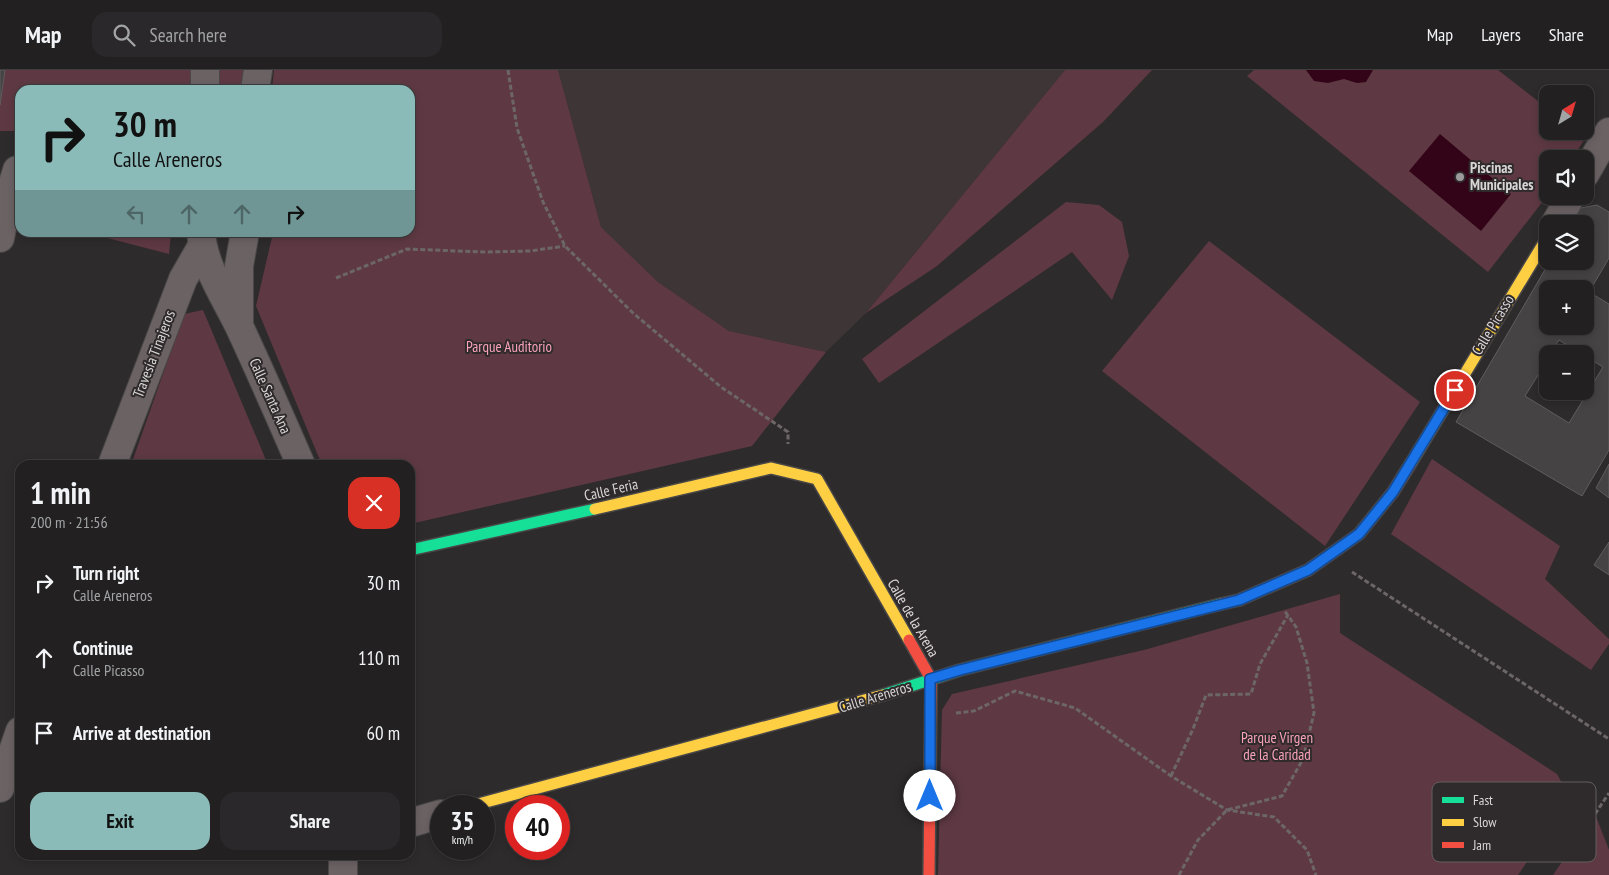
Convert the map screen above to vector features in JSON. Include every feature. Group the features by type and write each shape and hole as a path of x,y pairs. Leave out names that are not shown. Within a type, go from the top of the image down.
{"street":[{"path":"205,70 205,85"},
{"path":"256,85 258,70"},
{"path":"1594,173 1609,132"},
{"path":"0,238 12,170"},
{"name":"Calle Santa Ana","path":"239,326 240,266 245,237"},
{"name":"Calle Santa Ana","path":"202,239 218,283 299,460"},
{"name":"Travesía Tinajeros","path":"114,460 183,279 202,239"},
{"name":"Calle Picasso","path":"1330,555 1359,534 1393,492 1539,251"},
{"name":"Calle Feria","path":"415,549 771,468 817,479"},
{"name":"Calle de la Arena","path":"817,479 930,679 929,875"},
{"name":"Calle Areneros","path":"495,800 851,705 970,667 1239,600 1308,570 1330,555"},
{"path":"0,788 15,745"},
{"path":"415,821 430,817"},
{"path":"343,860 343,875"}],"path":[{"path":"508,70 517,128 543,202 565,246 640,320 721,386 788,432 790,473"},
{"path":"336,278 407,248 530,251 565,246"},
{"path":"1330,555 1356,575 1609,739"},
{"path":"1179,875 1198,840 1227,810 1282,796 1303,759 1314,712 1306,663 1296,627 1269,587"},
{"path":"1171,776 1193,729 1206,695 1251,694 1260,664 1288,615"},
{"path":"930,717 974,711 1015,691 1075,708 1171,776 1227,810 1274,817 1307,850 1316,875"},
{"path":"1596,812 1609,793"}],"shaded area":[{"path":"558,70 1065,70 866,313 826,352 729,331 658,282 601,227"},
{"path":"1306,70 1373,70 1366,82 1357,83 1344,79 1328,83 1314,81"},
{"path":"1440,134 1511,194 1481,231 1409,171"}],"green space":[{"path":"5,70 194,70 192,85 15,85 15,131 0,131 0,105"},
{"path":"216,70 245,70 244,85 214,85"},
{"name":"Parque Auditorio","path":"274,70 558,70 601,227 658,282 729,331 826,352 752,446 415,523 415,460 320,460 256,306 272,237 415,237 415,85 272,85"},
{"path":"1065,70 1152,70 1103,122 937,266 866,313"},
{"name":"Piscinas Municipales","path":"1254,70 1498,70 1539,102 1539,140 1584,140 1578,150 1539,150 1540,205 1488,272 1247,76"},
{"path":"1066,202 1099,205 1122,222 1129,256 1112,300 1072,252 879,383 862,359"},
{"path":"103,237 171,237 169,254"},
{"path":"1209,241 1420,402 1325,546 1102,371"},
{"path":"203,310 266,460 133,460 184,314"},
{"path":"1432,459 1560,546 1545,579 1609,639 1609,644 1591,670 1391,534"},
{"name":"Parque Virgen de la Caridad","path":"1340,594 1340,633 1557,774 1561,782 1432,782 1432,862 1527,862 1518,875 938,875 942,710 952,694 1144,650"},
{"path":"1596,817 1609,850 1609,875 1553,875 1562,862 1596,862"}],"building":[{"path":"0,70 5,70 0,105"},
{"path":"1597,205 1609,212 1609,258 1594,284 1594,280 1539,280 1539,335 1594,335 1594,295 1609,304 1609,450 1582,496 1456,422 1545,270 1594,270 1594,215 1577,215 1581,208"},
{"path":"1609,464 1609,498 1596,488"},
{"path":"1609,542 1609,575 1594,565"}],"traffic: fast":[{"path":"415,549 595,509"},
{"path":"883,695 960,670 1221,604"}],"traffic: slow":[{"path":"1411,463 1539,251"},
{"path":"595,509 771,468 817,479 909,640"},
{"path":"495,800 883,695"}],"traffic: jam":[{"path":"1221,604 1239,600 1308,570 1359,534 1393,492 1411,463"},
{"path":"909,640 931,679 929,875"}],"place":[{"name":"Piscinas Municipales","path":"1460,177"}],"route":[{"path":"930,796 930,679 1239,600 1308,570 1359,534 1393,492 1455,390"}]}
